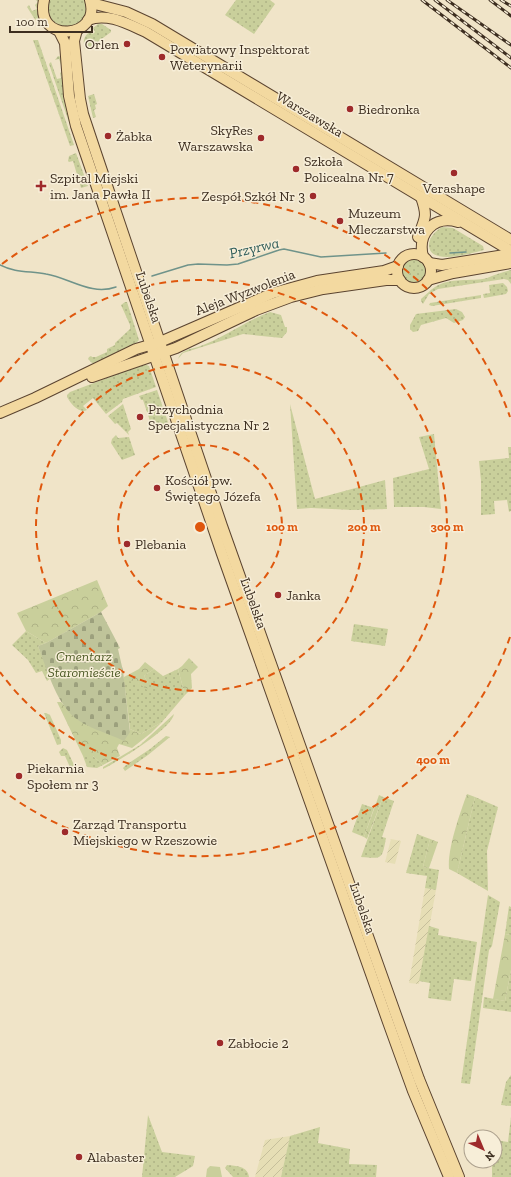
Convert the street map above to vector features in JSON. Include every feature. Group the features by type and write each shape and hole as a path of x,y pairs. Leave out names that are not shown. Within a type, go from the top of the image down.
{"main road":[{"path":"44,0 42,7 45,19 51,27 65,32 77,30 85,24 91,10 90,1"},
{"name":"Warszawska","path":"90,1 138,17 152,24 182,48 511,252"},
{"name":"Warszawska","path":"88,20 95,17 105,17 126,23 182,48 511,240"},
{"name":"Lubelska","path":"77,30 74,41 76,126 107,202 159,354 222,554 359,925 459,1177"},
{"name":"Lubelska","path":"59,31 65,43 75,100"},
{"path":"410,255 425,219 426,210 421,197"},
{"path":"466,224 447,220 438,222 431,226 424,235 422,242 426,260 431,271 428,280 422,286 413,288 405,286 398,275 398,266 405,257 410,255 415,254 426,260 442,265 511,252"},
{"path":"428,280 453,273 511,263"},
{"name":"Aleja Wyzwolenia","path":"36,398 136,349 155,343 259,298 284,289 328,278 384,271 398,266"},
{"name":"Aleja Wyzwolenia","path":"36,398 159,354 256,310 291,297 323,289 386,280 400,280"},
{"path":"0,413 36,398"},
{"name":"Lubelska","path":"359,925 413,1091 449,1177"}],"shaded area":[{"path":"391,839 401,841 395,864 385,862"},
{"path":"425,888 436,890 419,984 409,983"},
{"path":"290,1136 281,1177 255,1177 265,1140"}],"green space":[{"path":"36,0 39,0 39,15 37,21 27,7 29,5 32,11 37,9 35,5 38,2"},
{"path":"48,0 86,0 87,13 85,19 74,26 61,27 55,25 48,16"},
{"path":"236,0 270,0 275,4 254,34 225,15"},
{"path":"98,24 102,24 111,30 111,32 91,47 85,49 84,42 86,36 89,32 93,34 95,32 93,28"},
{"path":"33,40 38,40 74,145 70,146"},
{"path":"58,56 62,57 77,146 49,64 51,62 57,79 61,78 60,73 63,71 59,59 55,60"},
{"path":"94,94 97,104 95,105 96,109 94,110 96,117 93,118 88,96"},
{"path":"76,153 88,186 81,188 73,161 68,161 69,156"},
{"path":"442,227 453,228 483,246 484,250 452,257 435,255 431,251 429,244 434,234"},
{"path":"414,259 419,260 425,266 425,276 419,282 414,283 409,282 403,276 402,271 403,266 409,260"},
{"path":"511,270 511,284 508,280 504,279 438,289 429,294 423,304 421,301 421,299 431,290 441,284 454,281 487,278"},
{"path":"503,283 507,287 508,291 506,294 484,298 483,294 490,293 489,285"},
{"path":"481,295 481,298 432,306 429,305 430,303"},
{"path":"127,302 139,340 136,343 92,363 88,359 89,357 96,357 107,352 107,349 115,345 115,343 130,329 130,325 121,305"},
{"path":"456,309 462,312 465,317 463,320 454,323 446,318 421,325 418,331 413,332 410,329 410,325 416,314"},
{"path":"270,312 281,315 285,327 287,327 287,332 282,338 243,334 183,353 178,359 179,356 186,350 208,343"},
{"path":"144,364 149,366 156,387 123,399 122,402 106,414 93,398 83,406 87,410 81,411 71,403 67,397 70,392"},
{"path":"157,390 169,425 153,430 143,400 141,400 139,396"},
{"path":"123,404 131,429 128,432 129,435 117,423 115,424 108,416"},
{"path":"290,404 315,499 385,480 387,509 297,509"},
{"path":"434,434 441,509 424,507 394,507 393,478 429,469 419,437"},
{"path":"116,435 118,438 129,437 135,455 122,460 111,443 112,439"},
{"path":"508,447 511,447 511,511 509,512 507,500 494,501 495,514 481,515 481,481 479,461 509,458"},
{"path":"97,580 108,606 101,612 46,643 26,631 17,613"},
{"name":"Cmentarz Staromieście","path":"101,612 120,648 118,649 123,671 130,732 124,741 84,724 67,710 52,684 38,646"},
{"path":"354,624 388,629 385,646 351,641"},
{"path":"26,631 46,643 38,646 51,678 47,681 42,671 36,673 28,660 12,645"},
{"path":"189,658 198,667 191,674 192,688 185,695 178,669"},
{"path":"145,662 154,669 144,676 148,683 147,690 137,683 124,681 124,677 139,669"},
{"path":"154,669 163,676 178,669 185,695 162,722 141,734 130,729 124,681 134,681 142,685 148,683 144,676"},
{"path":"57,702 61,702 75,717 83,722 130,732 130,729 141,734 162,722 132,748 119,744 117,748 120,756 103,765 93,756 83,756"},
{"path":"44,713 50,715 61,740 61,744 57,745"},
{"path":"174,714 164,728 154,736 120,760 103,769 103,767 140,745"},
{"path":"166,736 170,737 125,771 123,768 126,765"},
{"path":"63,748 67,750 75,767 73,774 65,756 61,756 59,752"},
{"path":"83,756 93,756 103,765 97,768 87,767"},
{"path":"467,794 475,797 457,873 449,869 450,852"},
{"path":"379,795 383,797 367,839 364,837"},
{"path":"383,797 394,801 382,837 386,838 384,850 378,857 361,857"},
{"path":"475,797 498,807 487,851 488,891 457,873"},
{"path":"362,804 374,808 364,837 352,832"},
{"path":"417,834 430,839 423,867 439,870 436,890 425,888 427,876 406,873"},
{"path":"430,839 438,842 429,868 423,867"},
{"path":"488,895 500,902 492,946 489,950 470,1084 461,1083"},
{"path":"509,906 511,907 511,935 505,934"},
{"path":"429,926 439,929 438,935 477,942 471,981 454,979 451,1001 428,998 430,983 419,981"},
{"path":"505,934 511,935 511,970 505,1001 493,999"},
{"path":"511,970 511,1012 483,1008 484,997 505,1001"},
{"path":"511,1075 511,1106 501,1105 506,1082"},
{"path":"148,1115 162,1152 195,1156 193,1166 175,1177 142,1177"},
{"path":"511,1117 511,1177 492,1177 492,1169 503,1169 503,1141 508,1142"},
{"path":"320,1127 318,1143 350,1149 349,1164 377,1165 376,1177 281,1177 290,1136"},
{"path":"227,1165 238,1166 244,1169 248,1173 249,1177 233,1177 225,1168"},
{"path":"210,1166 220,1167 222,1177 206,1177 207,1169"}],"waterway":[{"name":"Przyrwa","path":"152,276 188,265 238,264 284,249 321,257 386,253"},
{"name":"Przyrwa","path":"450,253 466,252"},
{"name":"Przyrwa","path":"0,265 17,271 55,276 89,288 107,289 116,287"}],"railway":[{"path":"422,0 511,68"},
{"path":"435,0 511,58"},
{"path":"447,0 511,45"},
{"path":"490,0 511,16"},
{"path":"501,0 511,6"}],"place":[{"name":"Orlen","path":"127,44"},
{"name":"Powiatowy Inspektorat Weterynarii","path":"162,57"},
{"name":"Biedronka","path":"350,109"},
{"name":"Żabka","path":"108,136"},
{"name":"SkyRes Warszawska","path":"261,138"},
{"name":"Szkoła Policealna Nr 7","path":"296,169"},
{"name":"Verashape","path":"454,173"},
{"name":"Szpital Miejski im. Jana Pawła II","path":"41,186"},
{"name":"Zespół Szkół Nr 3","path":"313,196"},
{"name":"Muzeum Mleczarstwa","path":"340,221"},
{"name":"Przychodnia Specjalistyczna Nr 2","path":"140,417"},
{"name":"Kościół pw. Świętego Józefa","path":"157,488"},
{"name":"Plebania","path":"127,544"},
{"name":"Janka","path":"278,595"},
{"name":"Piekarnia Społem nr 3","path":"19,776"},
{"name":"Zarząd Transportu Miejskiego w Rzeszowie","path":"65,832"},
{"name":"Zabłocie 2","path":"220,1043"},
{"name":"Alabaster","path":"79,1157"}]}
